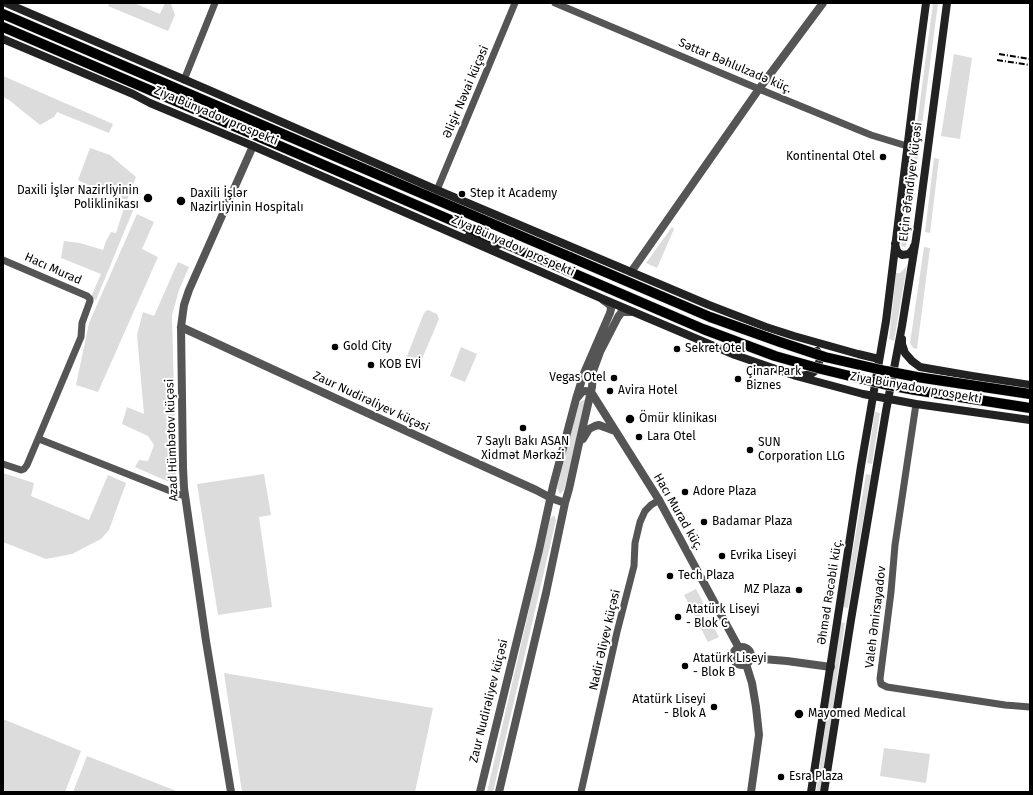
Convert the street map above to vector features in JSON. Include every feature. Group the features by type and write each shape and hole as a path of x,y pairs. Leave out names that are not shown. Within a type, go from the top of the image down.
{"main road":[{"name":"Ziya Bünyadov prospekti","path":"6,3 437,190 766,328 879,359"},
{"name":"Elçin Əfəndiyev küçəsi","path":"873,396 886,321 926,3"},
{"name":"Elçin Əfəndiyev küçəsi","path":"889,399 916,239 947,3"},
{"name":"Ziya Bünyadov prospekti","path":"3,14 710,317 825,356 886,371 1030,394"},
{"name":"Ziya Bünyadov prospekti","path":"3,27 287,148 352,178 537,258 703,329 747,346 788,360 842,375 915,390 1030,408"},
{"name":"Ziya Bünyadov prospekti","path":"3,39 253,146 602,299 735,355 796,376 873,396 916,404 1030,420"},
{"path":"357,166 437,190 544,246"},
{"path":"352,178 423,220 537,258"},
{"path":"895,244 897,251 906,255 913,249 916,239"},
{"name":"Ziya Bünyadov prospekti","path":"902,326 902,344 905,354 920,368 1030,385"},
{"path":"796,376 811,374 815,371 819,362 818,353 815,348 800,338"},
{"path":"970,412 954,403 951,393 953,384 962,378 972,376"},
{"name":"Əhməd Rəcəbli küç.","path":"811,792 873,396"},
{"name":"Əhməd Rəcəbli küç.","path":"824,792 876,468 889,399"},
{"path":"861,466 876,468"},
{"path":"838,618 851,620"}],"street":[{"path":"184,80 215,3"},
{"name":"Əlişir Nəvai küçəsi","path":"437,190 515,3"},
{"name":"Səttar Bəhlulzadə küç.","path":"555,3 871,135 907,146"},
{"path":"631,272 759,89 823,3"},
{"name":"Azad Hümbətov küçəsi","path":"231,792 206,641 185,496 183,468 182,327 184,305 253,146"},
{"name":"Hacı Murad","path":"3,260 87,296 90,299 90,303 82,323 81,338 39,439"},
{"name":"Zaur Nudirəliyev küçəsi","path":"480,792 576,399 586,368 610,313 610,306 602,299"},
{"path":"499,792 591,392 593,371 615,321 624,312 633,312"},
{"name":"Zaur Nudirəliyev küçəsi","path":"182,327 551,498 565,503"},
{"path":"576,399 582,392 591,392"},
{"name":"Hacı Murad küç.","path":"591,392 659,500 739,648"},
{"name":"Valeh Əmirsayadov","path":"916,404 895,545 891,592 880,679 881,684 887,687 1006,705 1030,707"},
{"path":"578,448 587,432 592,427 599,425 615,431"},
{"path":"3,464 24,470 39,439 185,496"},
{"name":"Nadir Əliyev küçəsi","path":"581,792 634,566 635,543 640,522 645,510 659,500"},
{"path":"751,792 759,735 756,706 748,661 751,655 748,649 742,647 736,649 733,654 733,659 739,665 748,661 787,661 831,667"}],"shaded area":[{"path":"110,3 134,3 160,14 165,3 169,3 171,4 175,15 168,31 108,6"},
{"path":"933,3 938,3 906,247 901,246"},
{"path":"954,54 972,58 960,139 941,136"},
{"path":"3,76 113,124 109,133 57,112 54,117 40,125 9,100 3,97"},
{"path":"90,148 110,155 136,177 127,200 134,208 96,300 91,297 101,274 61,258 64,241 80,243 103,250 111,232 116,233 123,211 125,203 78,180"},
{"path":"934,158 939,159 930,233 925,232"},
{"path":"137,214 154,222 142,249 158,257 98,392 76,385 89,323"},
{"path":"672,227 674,229 657,268 646,263"},
{"path":"924,247 930,248 917,349 913,348 910,343"},
{"path":"178,262 189,267 179,290 172,315 176,476 174,480 169,482 135,467 139,460 148,461 154,445 148,436 122,424 127,407 144,414 137,335 143,312 154,316"},
{"path":"907,266 894,341 889,339 896,273 900,273"},
{"path":"428,310 437,314 439,319 420,363 416,364 409,360 407,356 424,313"},
{"path":"461,347 477,354 465,382 450,376"},
{"path":"587,399 564,490 560,494 557,488 578,404"},
{"path":"875,412 880,413 872,464 867,463"},
{"path":"3,473 34,483 31,496 89,520 108,475 126,483 109,530 101,539 72,554 46,559 3,542"},
{"path":"264,474 271,515 259,517 272,607 218,615 197,484"},
{"path":"866,474 871,475 848,608 843,607"},
{"path":"554,515 556,520 493,792 487,792 550,519"},
{"path":"696,589 708,612 696,618 684,595"},
{"path":"708,617 719,637 708,642 698,623"},
{"path":"840,622 845,623 821,792 816,792"},
{"path":"224,673 433,708 415,792 242,792"},
{"path":"3,719 81,751 65,792 3,792"},
{"path":"884,748 930,754 926,783 880,776"},
{"path":"87,756 179,792 73,792"}],"railway":[{"path":"999,54 1030,59"},
{"path":"997,60 1030,65"}],"place":[{"name":"Kontinental Otel","path":"883,157"},
{"name":"Step it Academy","path":"462,194"},
{"name":"Daxili İşlər Nazirliyinin Poliklinikası","path":"148,198"},
{"name":"Daxili İşlər Nazirliyinin Hospitalı","path":"181,201"},
{"name":"Gold City","path":"335,347"},
{"name":"Sekret Otel","path":"677,349"},
{"name":"KOB EVİ","path":"371,365"},
{"name":"Vegas Otel","path":"614,378"},
{"name":"Çinar Park Biznes","path":"738,379"},
{"name":"Avira Hotel","path":"610,391"},
{"name":"Ömür klinikası","path":"630,419"},
{"name":"7 Saylı Bakı ASAN Xidmət Mərkəzi","path":"523,428"},
{"name":"Lara Otel","path":"639,437"},
{"name":"SUN Corporation LLG","path":"750,450"},
{"name":"Adore Plaza","path":"685,492"},
{"name":"Badamar Plaza","path":"704,522"},
{"name":"Evrika Liseyi","path":"722,556"},
{"name":"Tech Plaza","path":"670,576"},
{"name":"MZ Plaza","path":"799,590"},
{"name":"Atatürk Liseyi - Blok C","path":"678,617"},
{"name":"Atatürk Liseyi - Blok B","path":"685,666"},
{"name":"Atatürk Liseyi - Blok A","path":"714,707"},
{"name":"Mayomed Medical","path":"799,714"},
{"name":"Esra Plaza","path":"781,777"}]}
